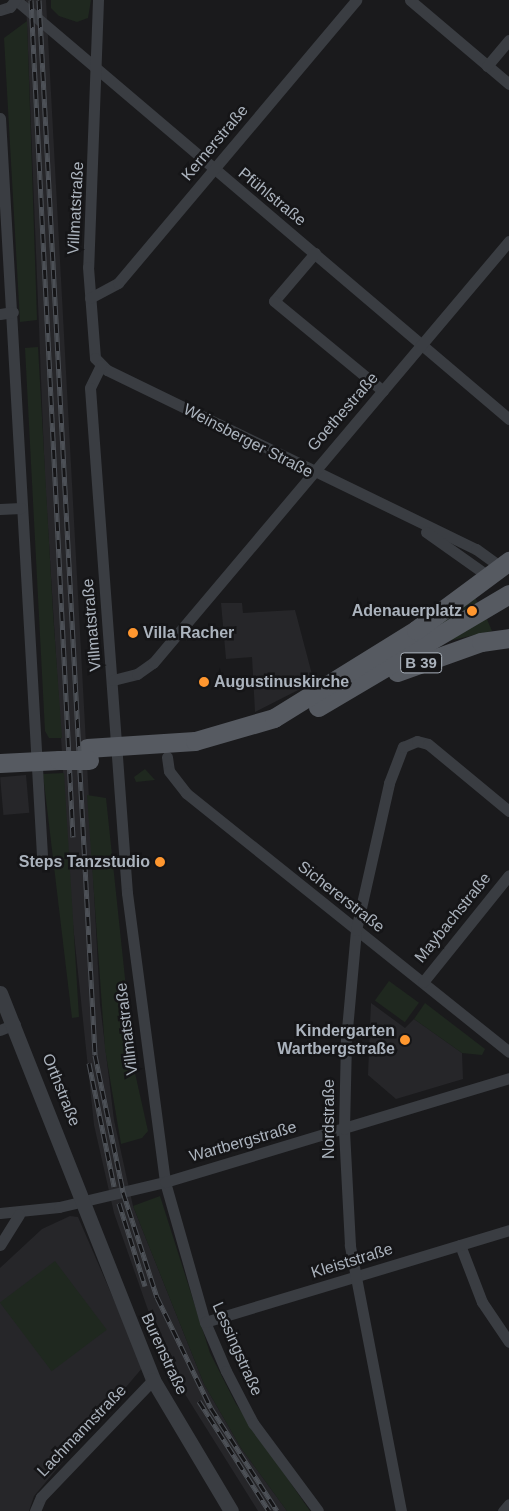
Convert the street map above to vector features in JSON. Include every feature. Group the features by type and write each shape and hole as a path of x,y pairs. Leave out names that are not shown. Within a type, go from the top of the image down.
{"main road":[{"name":"B 39","path":"119,753 195,741 274,718 349,674 503,570"},
{"name":"Weinsberger Straße","path":"503,570 508,596"},
{"path":"336,698 508,596"},
{"name":"B 39","path":"0,752 37,755 119,753 167,757 248,740 336,698 441,655 509,638"},
{"name":"B 39","path":"0,763 37,755"}],"street":[{"path":"0,10 10,7 15,0"},
{"name":"Pfühlstraße","path":"15,0 98,68 214,171 315,253 421,346 509,419"},
{"name":"Villmatstraße","path":"98,0 98,68 90,298 92,349 100,365 90,388 119,753 127,893 165,1182"},
{"name":"Kernerstraße","path":"90,298 118,283 356,0"},
{"path":"410,0 509,84"},
{"path":"487,66 509,40"},
{"path":"0,118 4,228 13,312 21,508 42,856"},
{"name":"Goethestraße","path":"113,680 137,674 153,663 311,473 383,391 509,241"},
{"path":"315,253 274,301 383,391"},
{"path":"0,314 13,312"},
{"name":"Weinsberger Straße","path":"100,365 311,473 397,514 503,570"},
{"path":"0,510 21,508"},
{"name":"Nordstraße","path":"401,1511 355,1277 344,1129 346,1040 356,930 394,764 403,747 420,741 509,812"},
{"name":"Sichererstraße","path":"167,757 169,771 186,792 509,1052"},
{"name":"Maybachstraße","path":"422,982 509,875"},
{"name":"Orthstraße","path":"0,993 15,1024 86,1201"},
{"path":"0,1030 15,1024"},
{"name":"Wartbergstraße","path":"0,1213 19,1214 86,1201 165,1182 509,1078"},
{"name":"Lessingstraße","path":"165,1182 205,1322 253,1423 318,1511"},
{"name":"Burenstraße","path":"86,1201 153,1380 232,1511"},
{"path":"0,1245 19,1214"},
{"name":"Kleiststraße","path":"205,1322 509,1230"},
{"path":"460,1245 482,1302 509,1342"},
{"name":"Lachmannstraße","path":"36,1508 153,1380"},
{"path":"503,1511 509,1504"}],"shaded area":[{"path":"26,0 46,0 100,1004 114,1120 133,1206 204,1384 241,1448 287,1511 258,1511 168,1367 114,1213 94,1125 72,915 45,479"},
{"path":"51,0 91,0 88,18 77,22 59,16 51,8"},
{"path":"27,21 37,320 20,322 4,38"},
{"path":"38,347 62,738 49,738 45,731 25,348"},
{"path":"475,598 478,603 417,639"},
{"path":"221,603 242,603 243,613 295,610 314,682 255,712 252,657 226,659"},
{"path":"486,617 492,631 444,642"},
{"path":"145,769 155,780 136,782 134,777"},
{"path":"64,773 79,1017 72,1018 43,774"},
{"path":"26,775 29,813 3,815 0,777"},
{"path":"87,795 106,798 135,1073 148,1131 142,1138 121,1144 105,1049"},
{"path":"389,981 419,1003 405,1022 375,1000"},
{"name":"Kindergarten Wartbergstraße","path":"371,1003 405,1028 414,1019 462,1053 463,1079 396,1099 368,1075"},
{"path":"425,1003 485,1049 482,1055 462,1053 414,1019"},
{"path":"160,1196 210,1353 236,1404 310,1511 287,1511 241,1448 204,1384 133,1206"},
{"path":"70,1216 78,1217 143,1367 34,1496 29,1511 0,1511 0,1268 42,1229"},
{"path":"55,1261 107,1330 52,1371 0,1302"}],"railway":[{"path":"31,0 73,837"},
{"path":"39,0 95,1055 123,1192 157,1297 211,1408 277,1511"},
{"path":"89,1063 114,1186"},
{"path":"119,1203 145,1286"},
{"path":"199,1401 269,1511"}],"place":[{"name":"Adenauerplatz","path":"472,611"},
{"name":"Villa Racher","path":"133,633"},
{"name":"Augustinuskirche","path":"204,682"},
{"name":"Steps Tanzstudio","path":"160,862"},
{"name":"Kindergarten Wartbergstraße","path":"405,1040"}]}
